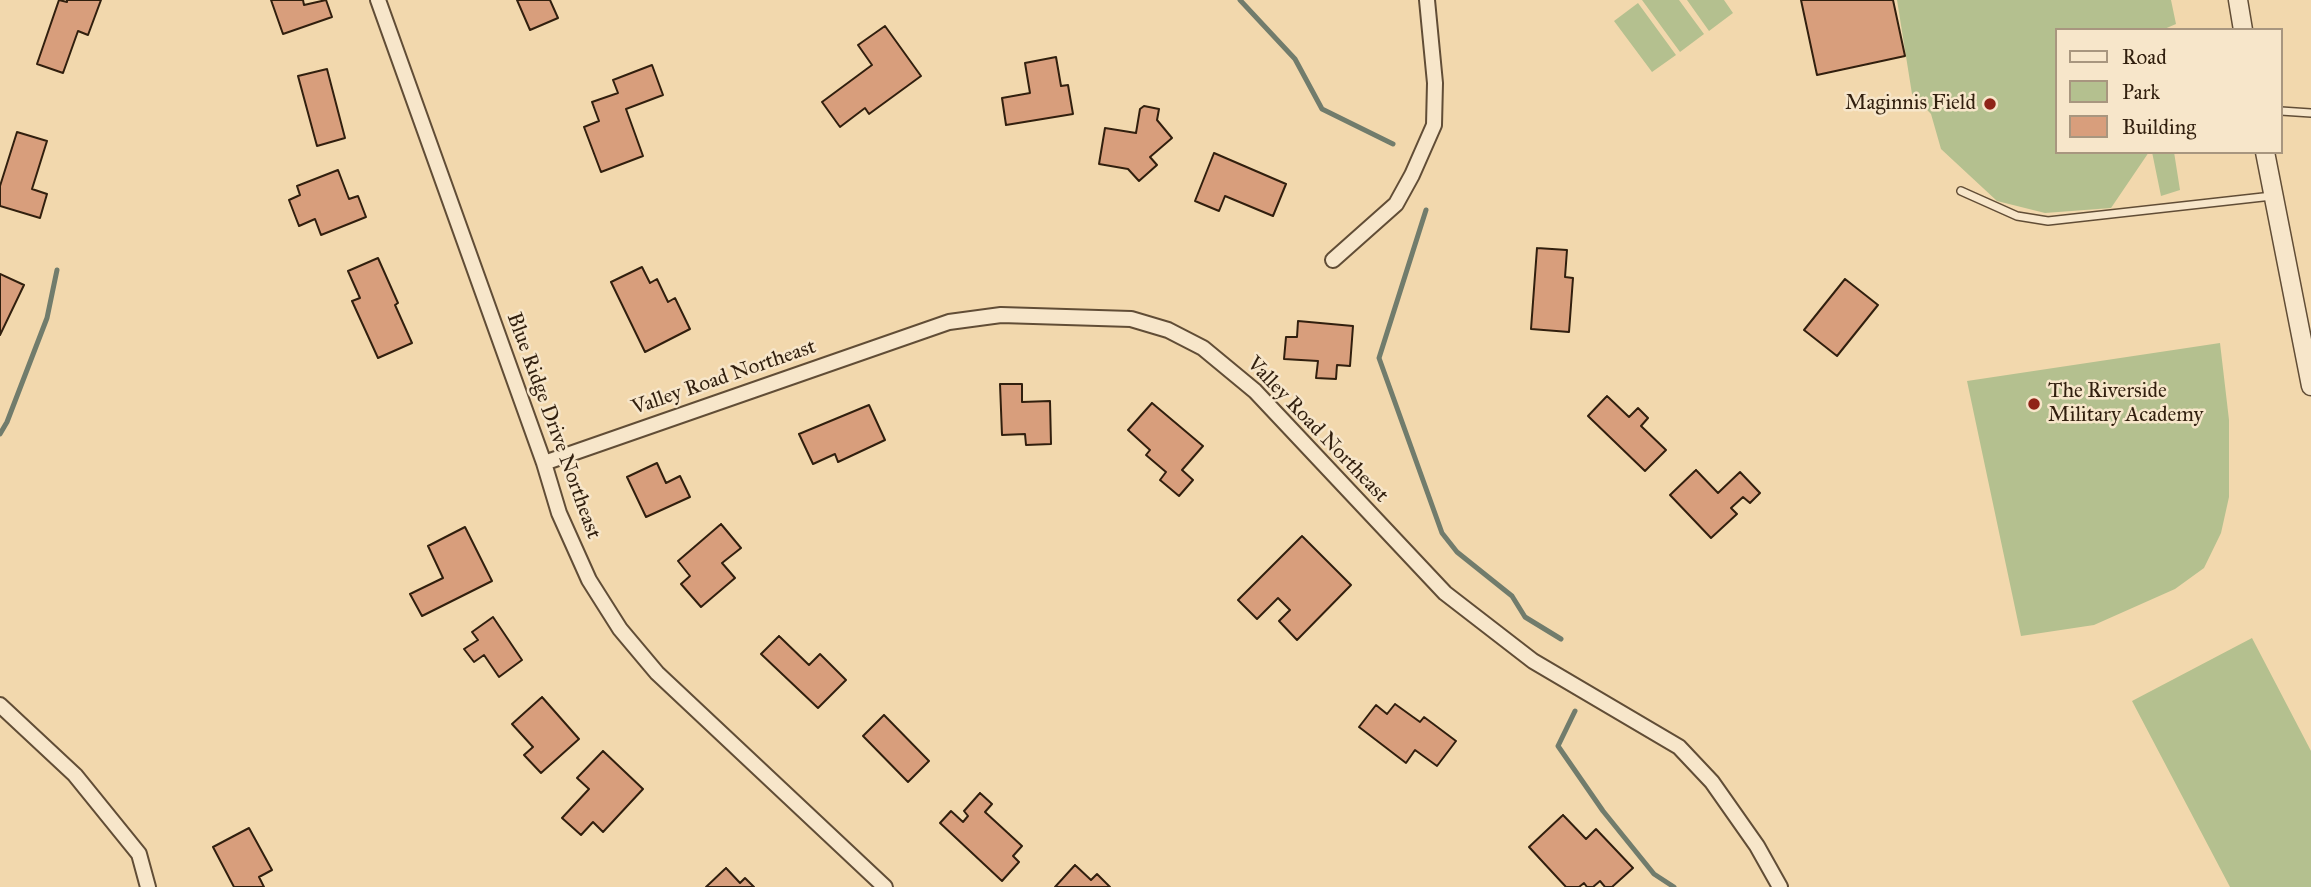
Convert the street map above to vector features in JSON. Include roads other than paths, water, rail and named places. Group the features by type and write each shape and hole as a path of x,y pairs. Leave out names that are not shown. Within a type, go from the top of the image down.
{"street":[{"name":"Blue Ridge Drive Northeast","path":"378,0 544,463 559,513 589,580 620,629 657,673 885,887"},
{"path":"1333,260 1396,204 1434,125 1435,83 1427,0"},
{"path":"2238,0 2243,28"},
{"path":"2265,154 2311,386"},
{"name":"Valley Road Northeast","path":"544,463 948,322 1000,315 1131,319 1168,330 1203,348 1255,391 1445,593 1533,661 1679,747 1712,782 1757,846 1780,887"},
{"path":"0,705 75,775 139,854 148,887"}],"lane":[{"path":"2283,111 2311,113"},
{"path":"1961,191 2017,216 2048,221 2273,195"}],"waterway":[{"path":"1240,0 1295,59 1322,109 1393,144"},
{"path":"1426,210 1379,358 1442,533 1457,552 1512,596 1525,617 1561,639"},
{"path":"0,434 47,318 57,270"},
{"path":"1575,711 1558,746 1603,811 1654,874 1674,887"}],"place":[{"name":"Maginnis Field","path":"1990,104"},
{"name":"The Riverside Military Academy","path":"2034,404"}]}
